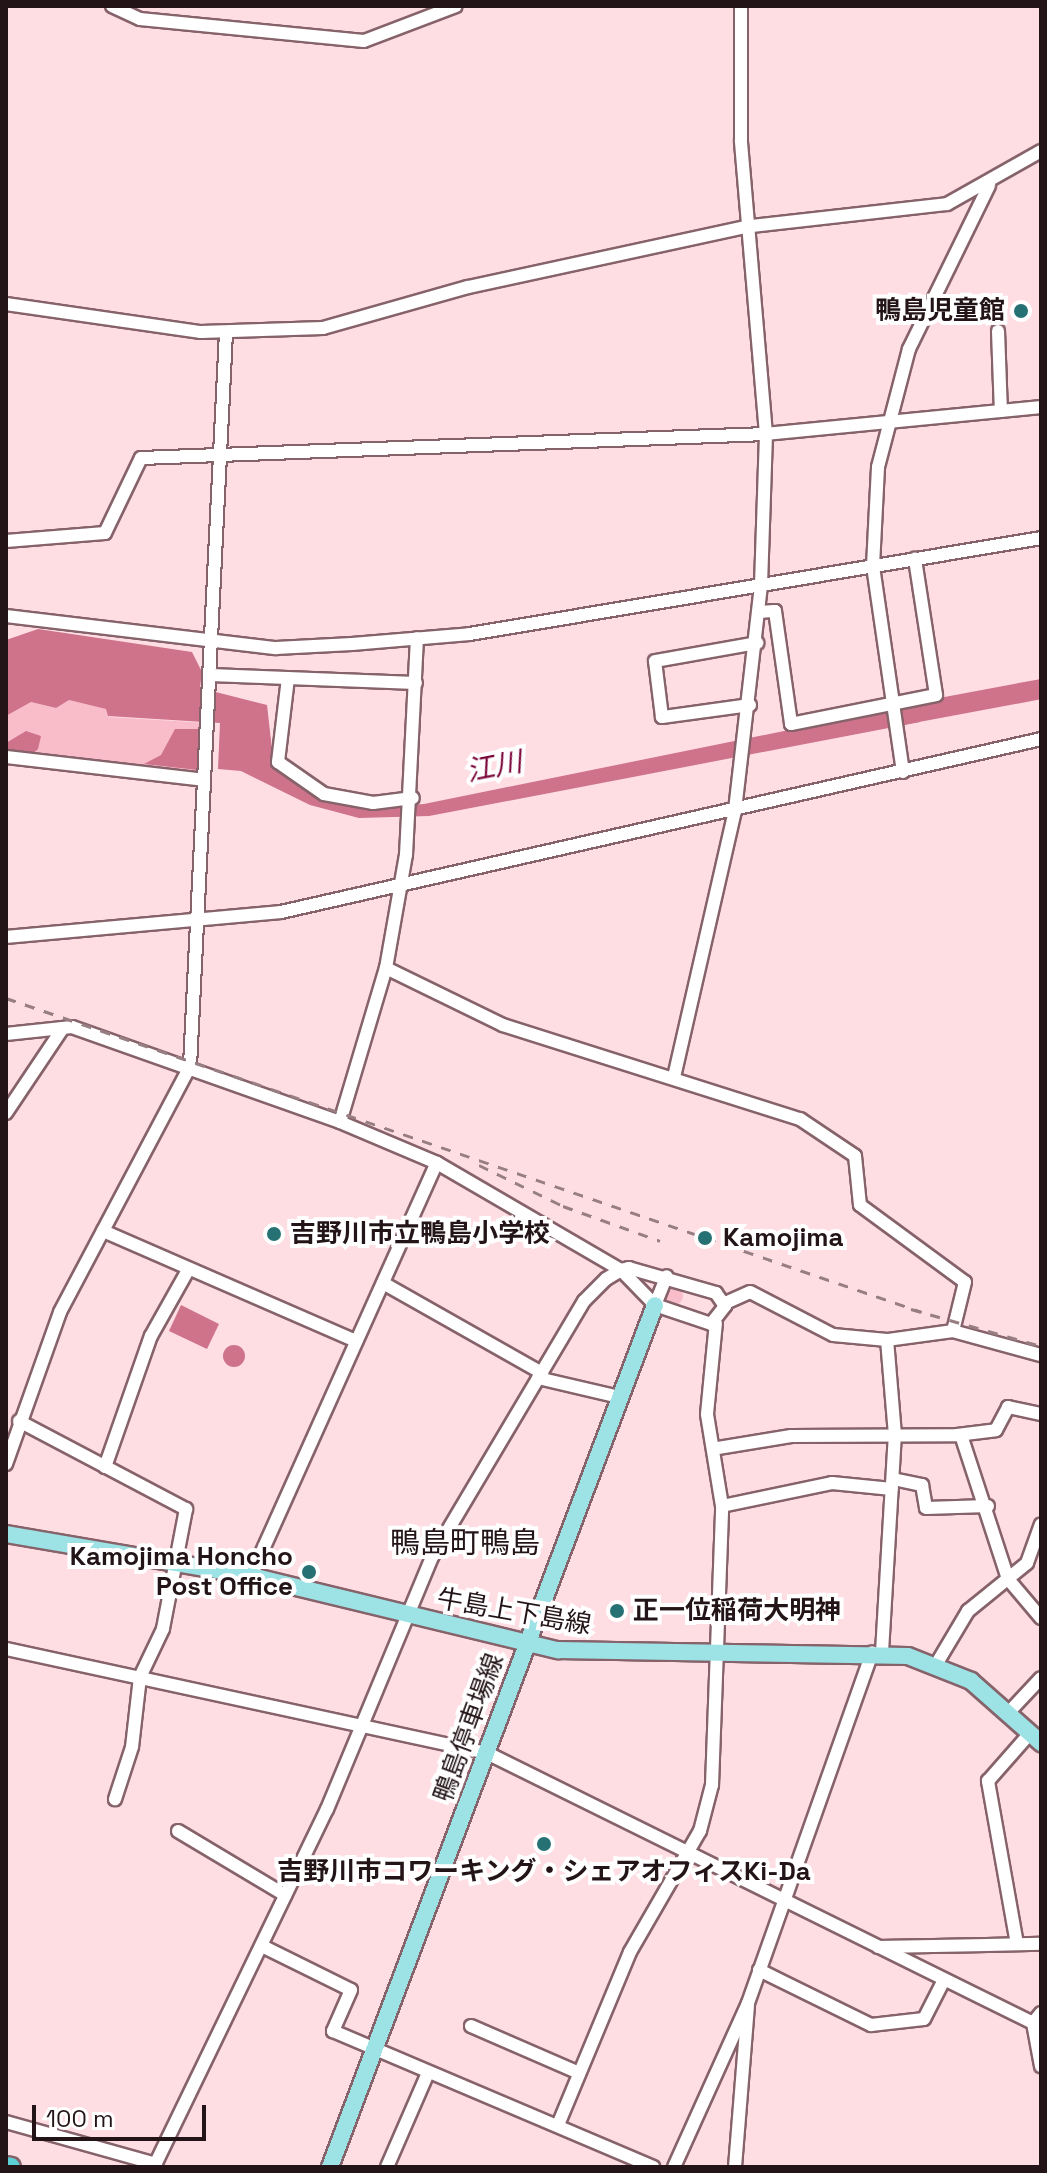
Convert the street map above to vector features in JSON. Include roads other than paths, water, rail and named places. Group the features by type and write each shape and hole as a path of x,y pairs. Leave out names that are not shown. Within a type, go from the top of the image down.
{"main road":[{"name":"鴨島停車場線","path":"330,2167 371,2050 487,1753 655,1305"},
{"name":"牛島上下島線","path":"6,1534 251,1576 411,1618 526,1643 718,1655 877,1652 937,1663 1010,1711 1036,1738"}],"street":[{"path":"112,6 140,19 348,41 456,6"},
{"path":"674,1077 735,810 750,705 761,585 766,434 751,226 741,140 741,6"},
{"path":"6,304 226,333 323,328 468,287 751,226 947,204 989,186 1041,151"},
{"path":"903,772 873,566 889,422 909,349 989,186"},
{"path":"998,331 1001,411"},
{"path":"6,1464 14,1423 60,1312 190,1066 224,458 226,333"},
{"path":"6,541 105,533 141,458 224,458 567,437 766,434 1041,407"},
{"path":"6,616 212,643 276,648 417,638 1041,538"},
{"path":"759,612 775,611 791,724 936,695 915,559"},
{"path":"340,1122 386,968 413,800 417,638"},
{"path":"750,705 662,717 655,661 757,643"},
{"path":"210,679 288,678 416,683"},
{"path":"288,678 278,762 324,794 373,803 413,800"},
{"path":"6,937 281,912 1041,739"},
{"path":"6,757 204,780"},
{"path":"386,968 503,1025 776,1107 851,1151 860,1205 963,1277 953,1331"},
{"path":"6,1113 63,1028"},
{"path":"6,1034 63,1028 190,1066 340,1122 437,1163 621,1270 655,1305 716,1323"},
{"path":"251,1576 437,1163"},
{"path":"103,1231 356,1341"},
{"path":"105,1467 151,1336 188,1270"},
{"path":"6,2122 155,2166 366,1724 411,1618 432,1557 584,1301 621,1270 667,1276 725,1303"},
{"path":"655,1305 667,1276"},
{"path":"383,1283 540,1375 619,1397"},
{"path":"558,2125 630,1952 687,1854 712,1785 722,1506 718,1448 707,1414 716,1323 725,1303 750,1292 833,1335 887,1340 953,1331 1041,1355"},
{"path":"674,2167 748,2003 782,1903 877,1652 895,1435 887,1340"},
{"path":"718,1448 791,1436 961,1435 996,1430 1008,1407 1041,1414"},
{"path":"14,1423 186,1509 163,1629 140,1677 132,1747 115,1799"},
{"path":"961,1435 988,1506 1008,1579 1041,1618"},
{"path":"722,1506 832,1483 922,1485 926,1508 988,1506"},
{"path":"937,1663 968,1611 1027,1563 1041,1524"},
{"path":"6,1649 366,1724 487,1753 782,1903 944,1980 1037,2018 1041,2066"},
{"path":"1010,1711 1041,1678"},
{"path":"1017,1944 988,1781 1036,1738"},
{"path":"178,1831 285,1895"},
{"path":"875,1947 1041,1944"},
{"path":"262,1946 351,1990 333,2031 427,2075 558,2125 653,2167"},
{"path":"759,1970 871,2025 924,2019 944,1980"},
{"path":"735,2167 748,2003"},
{"path":"471,2026 579,2073"},
{"path":"387,2167 427,2075"}],"waterway":[{"name":"江川","path":"897,716 1041,689"}],"railway":[{"path":"6,998 922,1312"},
{"path":"479,1165 563,1206 660,1241"},
{"path":"911,1309 1041,1346"}],"place":[{"name":"鴨島児童館","path":"1021,311"},
{"name":"吉野川市立鴨島小学校","path":"274,1234"},
{"name":"Kamojima","path":"705,1238"},
{"name":"Kamojima Honcho Post Office","path":"309,1572"},
{"name":"正一位稲荷大明神","path":"617,1611"},
{"name":"吉野川市コワーキング・シェアオフィスKi-Da","path":"544,1844"}],"district":[{"name":"鴨島町鴨島","path":"465,1543"}]}
